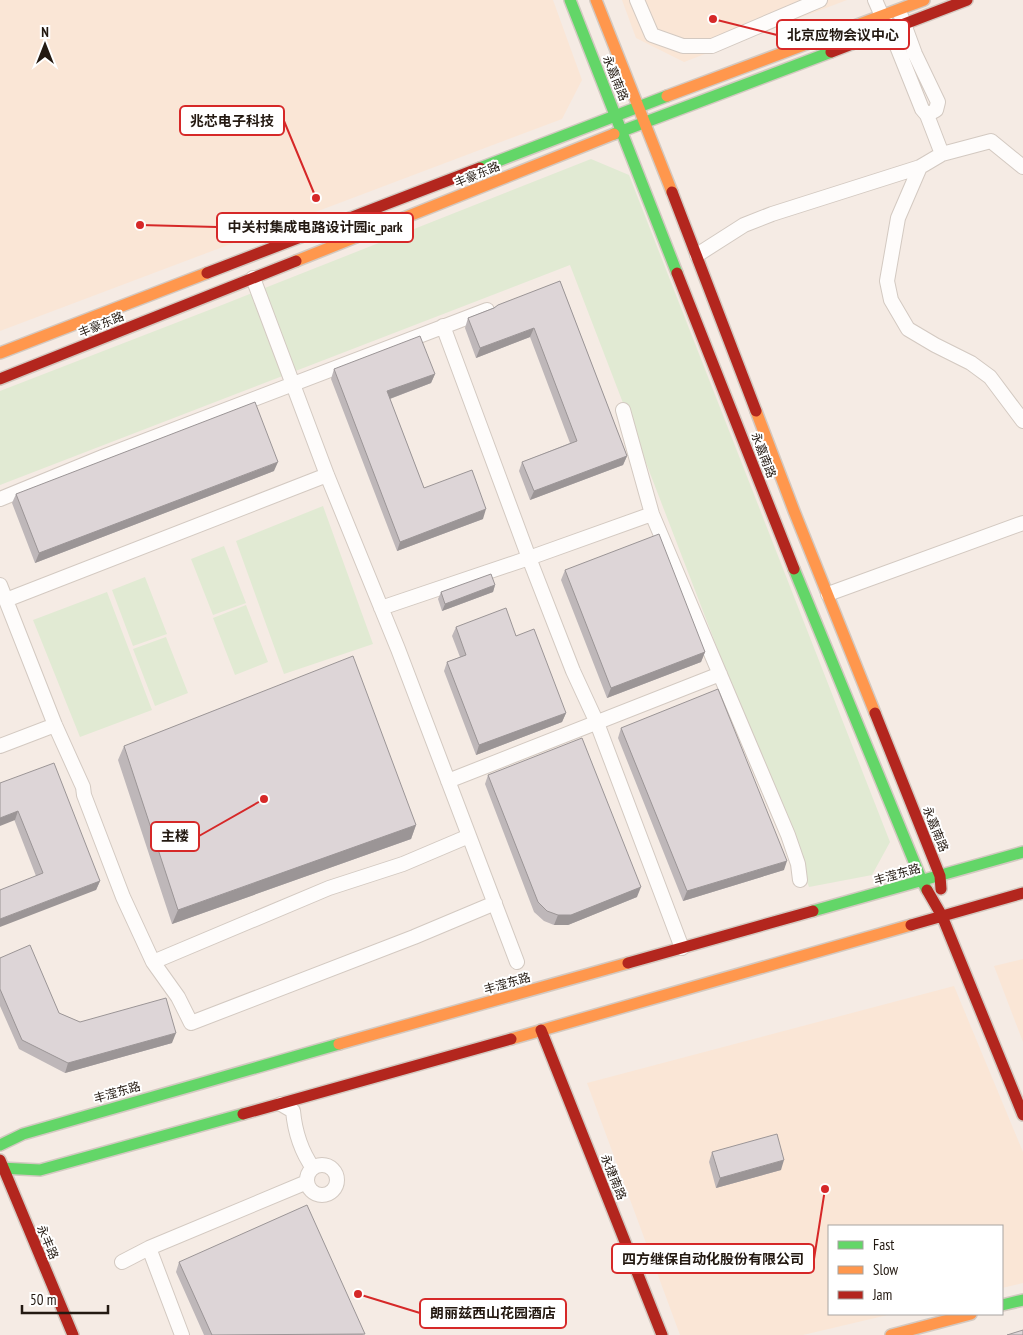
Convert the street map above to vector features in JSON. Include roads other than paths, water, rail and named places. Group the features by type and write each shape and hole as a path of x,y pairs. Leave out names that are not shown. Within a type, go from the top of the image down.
{"street":[{"name":"永嘉南路","path":"570,0 774,520 922,881 942,916 1023,1115"},
{"name":"永嘉南路","path":"596,0 697,255 794,511 940,876 942,916"},
{"path":"637,0 652,35 683,46 712,46 820,0"},
{"path":"875,0 882,16 897,27"},
{"name":"丰豪东路","path":"0,353 616,115 882,16 898,5 924,0"},
{"name":"丰豪东路","path":"0,379 622,131 967,0"},
{"path":"898,5 897,27 922,109 927,115 942,154"},
{"path":"697,255 744,225 762,217 920,167 942,154 991,141 1023,167"},
{"path":"920,167 898,218 887,281 891,300 908,329 971,363 990,377 1023,421"},
{"path":"253,278 327,474 381,608 517,962"},
{"path":"0,499 105,456 487,310"},
{"path":"443,326 529,558 573,671 597,723 682,948"},
{"path":"623,410 652,514 788,836 798,864 800,880"},
{"path":"6,600 327,474"},
{"path":"381,608 652,514"},
{"path":"828,594 1023,524"},
{"path":"0,585 55,725 83,787 84,795 122,897 153,962 178,997 191,1023 414,937 495,903"},
{"path":"448,781 720,674"},
{"path":"0,746 55,725"},
{"path":"153,962 329,888 403,864 469,836"},
{"name":"丰滢东路","path":"0,1145 23,1134 132,1102 1023,852"},
{"path":"0,1165 40,1170 281,1104 1023,893"},
{"name":"永捷南路","path":"541,1030 662,1335"},
{"path":"281,1104 293,1112 294,1126 305,1156 313,1168"},
{"path":"322,1164 331,1167 337,1175 337,1184 331,1192 321,1195 312,1191 307,1182 307,1176 313,1168 322,1164"},
{"name":"永丰路","path":"0,1165 73,1335"},
{"path":"122,1262 149,1248 307,1182"},
{"path":"149,1248 182,1335"},
{"path":"1003,1306 1023,1300"},
{"path":"891,1335 967,1315"}],"place":[{"name":"北京应物会议中心","path":"713,19"},
{"name":"兆芯电子科技","path":"316,198"},
{"name":"中关村集成电路设计园ic_park","path":"140,225"},
{"name":"主楼","path":"264,799"},
{"name":"四方继保自动化股份有限公司","path":"825,1189"},
{"name":"朗丽兹西山花园酒店","path":"358,1294"}]}
